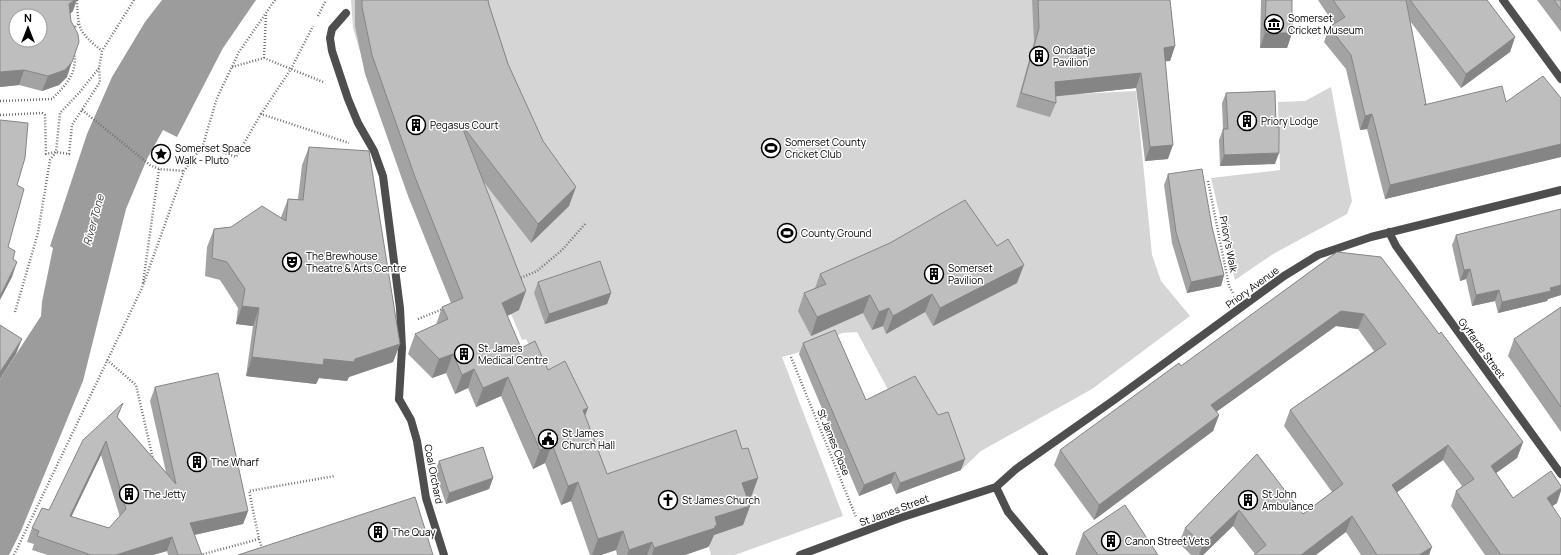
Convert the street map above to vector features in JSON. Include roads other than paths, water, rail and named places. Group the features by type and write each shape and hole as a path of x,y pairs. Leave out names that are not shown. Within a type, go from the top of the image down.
{"street":[{"path":"1503,0 1561,79"},
{"name":"Coal Orchard","path":"346,13 332,29 330,38 332,51 345,91 358,123 374,151 383,176 396,271 401,328 402,369 399,399 411,420 417,441 426,498 444,555"},
{"name":"Priory Avenue","path":"996,487 1016,468 1114,400 1284,276 1318,256 1342,246 1389,232 1561,190"},
{"name":"Gyffarde Street","path":"1389,232 1396,246 1561,474"},
{"path":"996,487 1008,512 1044,555"},
{"name":"St James Street","path":"800,555 966,495 996,487"}],"water":[{"name":"River Tone","path":"162,0 256,0 223,48 177,137 163,130 147,159 126,209 83,381 21,531 9,555 0,555 0,379 41,316 42,302 53,248 50,246 87,134 112,77 145,22"}],"place":[{"name":"Somerset Cricket Museum","path":"1274,24"},
{"name":"Ondaatje Pavilion","path":"1039,56"},
{"name":"Priory Lodge","path":"1247,121"},
{"name":"Pegasus Court","path":"416,125"},
{"name":"Somerset County Cricket Club","path":"771,148"},
{"name":"Somerset Space Walk - Pluto","path":"161,154"},
{"name":"County Ground","path":"787,233"},
{"name":"The Brewhouse Theatre & Arts Centre","path":"292,262"},
{"name":"Somerset Pavilion","path":"934,274"},
{"name":"St. James Medical Centre","path":"464,354"},
{"name":"St James Church Hall","path":"548,439"},
{"name":"The Wharf","path":"197,462"},
{"name":"The Jetty","path":"129,494"},
{"name":"St James Church","path":"668,500"},
{"name":"St John Ambulance","path":"1248,500"},
{"name":"The Quay","path":"378,532"},
{"name":"Canon Street Vets","path":"1111,541"}]}
